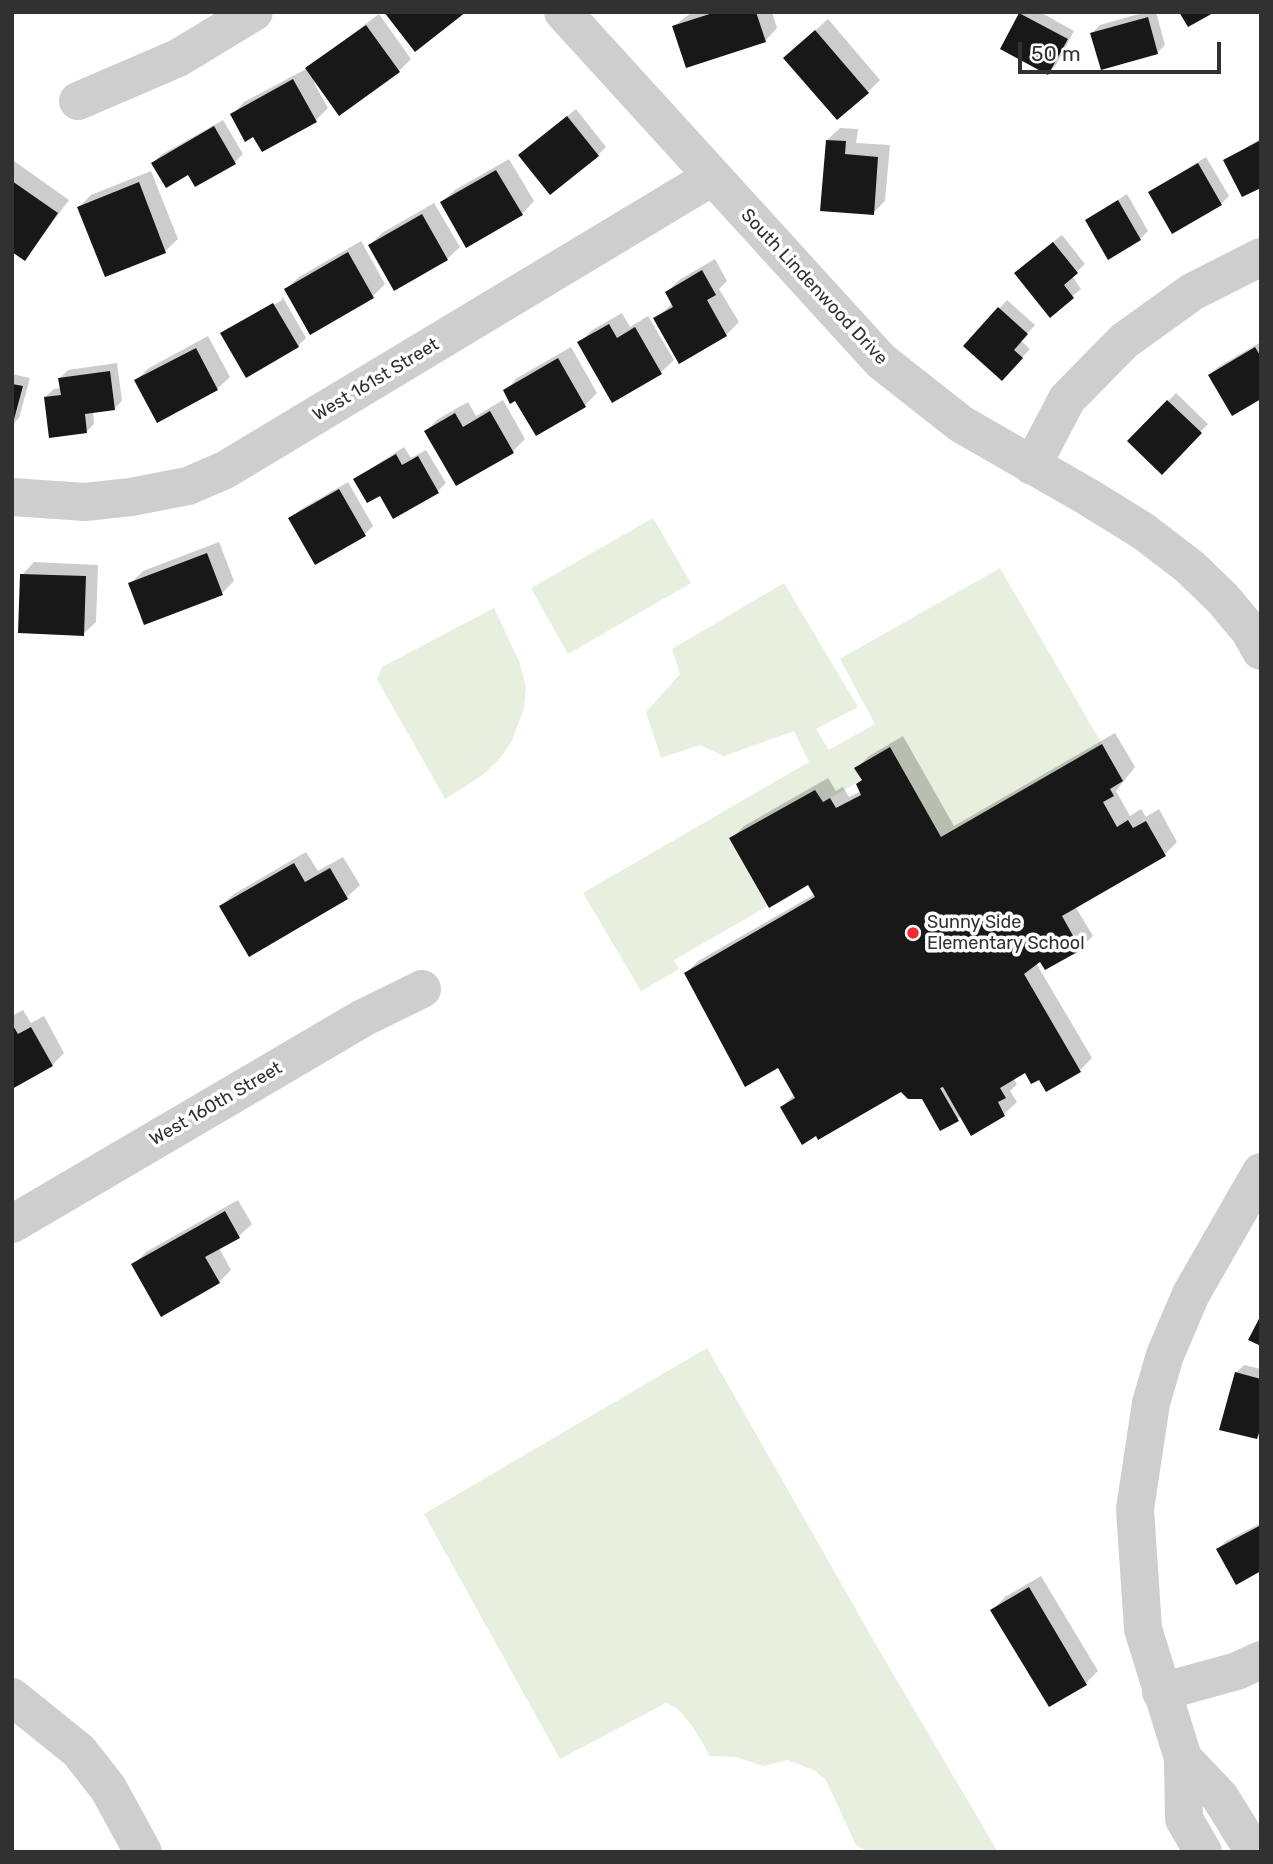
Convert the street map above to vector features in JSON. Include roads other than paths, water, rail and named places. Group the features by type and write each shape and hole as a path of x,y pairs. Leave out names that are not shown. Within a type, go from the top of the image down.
{"street":[{"path":"78,101 178,58 254,12"},
{"name":"South Lindenwood Drive","path":"563,12 881,360 961,424 1143,531 1190,567 1231,609 1261,651"},
{"name":"West 161st Street","path":"12,497 85,502 131,497 188,486 225,470 712,177"},
{"path":"1032,466 1067,399 1124,341 1192,292 1261,257"},
{"name":"West 160th Street","path":"12,1224 363,1017 422,989"},
{"path":"1203,1852 1184,1819 1183,1758 1143,1629 1135,1509 1151,1403 1165,1355 1191,1294 1261,1172"},
{"path":"1161,1692 1237,1671 1261,1660"},
{"path":"12,1697 79,1751 108,1788 144,1852"},
{"path":"1183,1758 1220,1797 1254,1852"}],"place":[{"name":"Sunny Side Elementary School","path":"913,933"}]}
